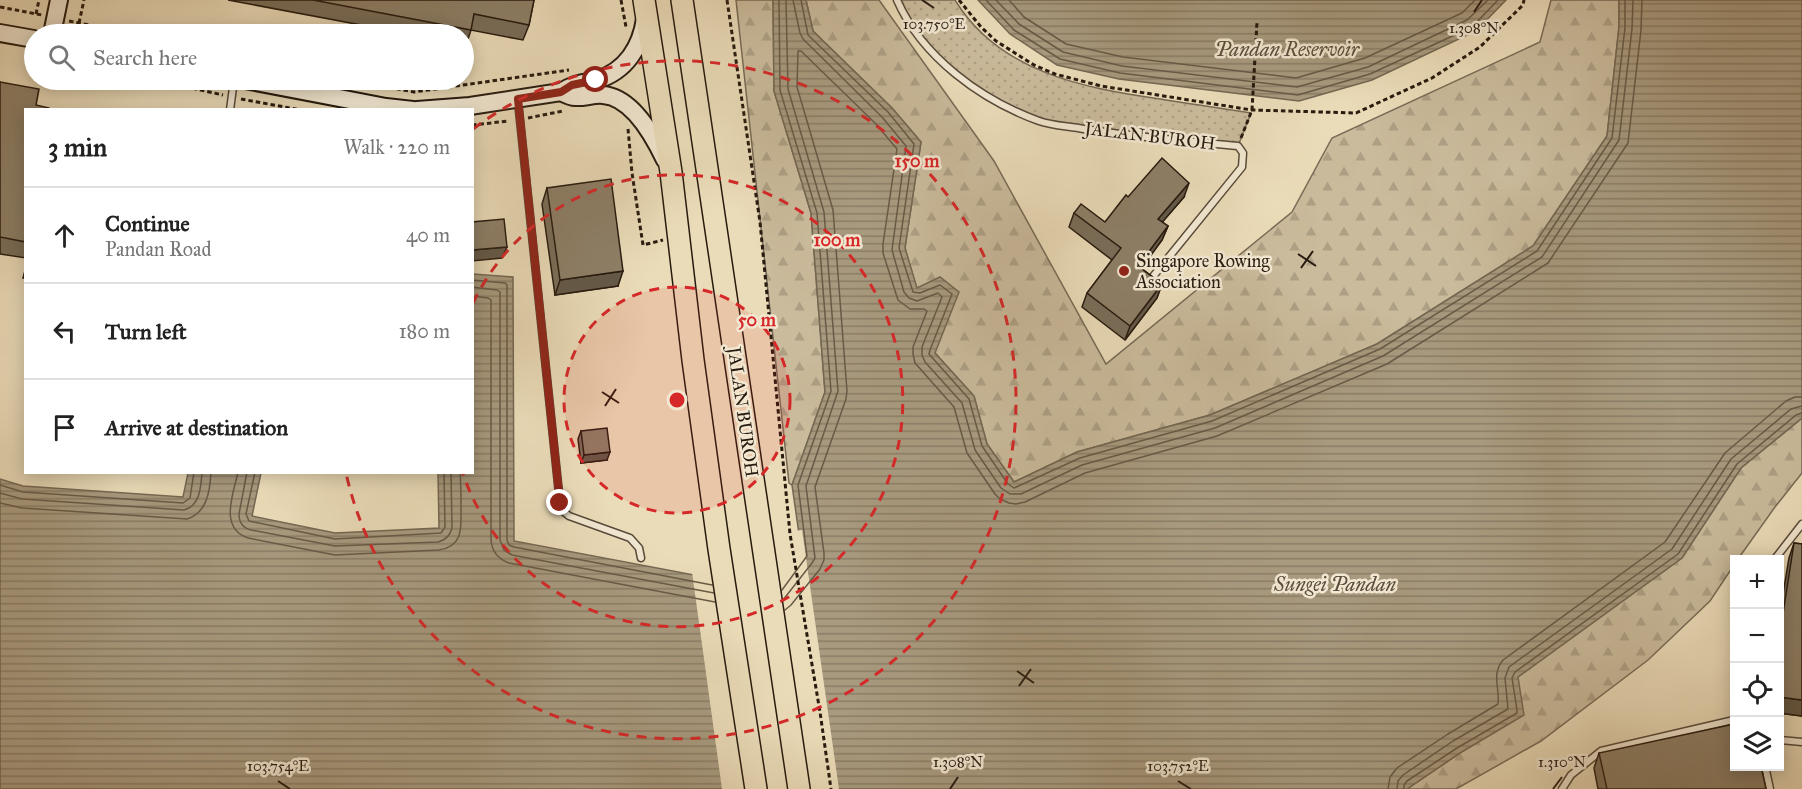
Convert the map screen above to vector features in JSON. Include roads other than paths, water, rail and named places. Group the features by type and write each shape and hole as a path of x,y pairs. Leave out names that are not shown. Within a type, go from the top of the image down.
{"highway":[{"name":"JALAN BUROH","path":"682,0 800,789"},
{"path":"645,6 671,172 693,360 719,549 756,789"}],"street":[{"path":"54,24 59,0"},
{"path":"444,108 561,92 572,85 606,76 624,65 633,54 640,41 645,6"},
{"path":"0,33 24,37"},
{"path":"289,90 360,106 395,108"},
{"path":"561,92 574,97 606,95 628,107 648,127 671,172"}],"lane":[{"name":"JALAN BUROH","path":"897,0 905,18 920,38 949,67 990,99 1041,121 1109,133 1238,146 1243,153 1242,167 1152,279"},
{"path":"230,108 233,90"},
{"path":"518,99 560,503 569,516 630,538 639,548 641,558"},
{"path":"1778,555 1802,524"},
{"path":"1562,789 1571,775 1601,751 1730,721"},
{"path":"1784,740 1802,742"},
{"path":"1766,771 1770,789"}],"water":[{"name":"Sungei Pandan","path":"773,0 806,0 813,31 892,108 921,142 905,248 917,288 940,277 959,292 935,353 974,396 987,444 1014,482 1077,452 1210,415 1377,344 1533,246 1607,136 1619,27 1619,0 1802,0 1802,418 1741,468 1682,558 1518,677 1524,715 1460,753 1407,789 0,789 0,479 23,486 183,497 188,474 261,474 252,516 335,533 439,528 438,474 474,474 474,274 513,277 514,541 773,590 802,555 792,485 825,392 811,213 774,91"},
{"name":"Pandan Reservoir","path":"978,0 1506,0 1476,31 1372,80 1299,101 1119,79 1057,65 1010,34"}],"place":[{"name":"Singapore Rowing Association","path":"1124,271"}]}
